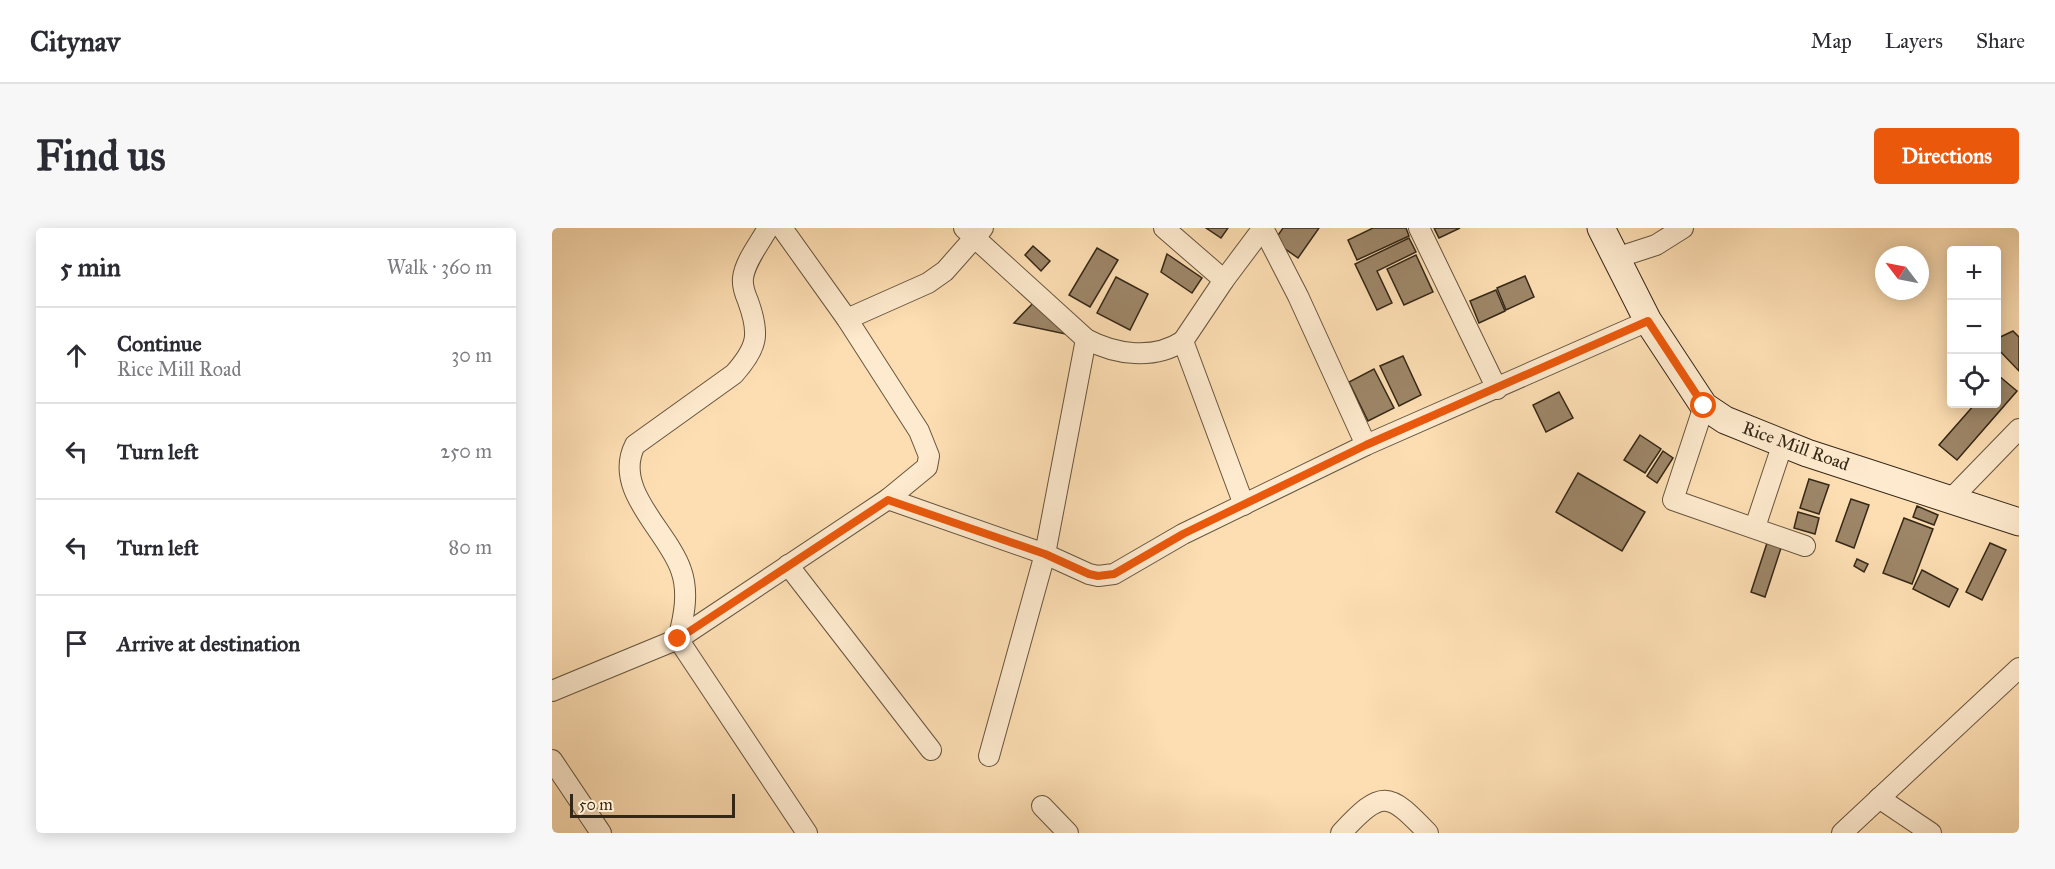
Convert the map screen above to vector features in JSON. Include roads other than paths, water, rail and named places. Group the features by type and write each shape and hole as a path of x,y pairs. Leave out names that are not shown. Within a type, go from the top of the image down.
{"main road":[{"name":"Rice Mill Road","path":"1601,228 1648,321 1704,406 1725,420 1784,443 2019,522"}],"street":[{"path":"768,228 744,271 742,281 757,325 755,343 746,361 734,374 635,445 629,458 629,469 637,494 682,571 684,615 678,639 807,833"},
{"path":"1164,228 1224,279"},
{"path":"847,319 928,283 945,271 974,231 1086,339 1111,350 1146,353 1169,350 1183,341 1224,279 1263,228 1298,296 1366,445"},
{"path":"1419,228 1497,389"},
{"path":"1616,258 1656,245 1683,228"},
{"path":"552,691 678,639 888,500 920,475 927,466 929,456 919,430 791,231"},
{"path":"888,500 1045,554 1089,574 1098,576 1114,574 1183,534 1366,445 1648,321"},
{"path":"989,756 1045,554 1086,339"},
{"path":"1183,341 1244,505"},
{"path":"1704,406 1673,500 1804,546"},
{"path":"1951,499 2019,429"},
{"path":"1755,527 1784,443"},
{"path":"788,565 931,750"},
{"path":"1842,833 2019,668"},
{"path":"552,760 601,833"},
{"path":"1879,798 1930,833"},
{"path":"1341,833 1364,809 1387,801 1396,802 1404,808 1428,833"},
{"path":"1042,806 1068,833"}]}
